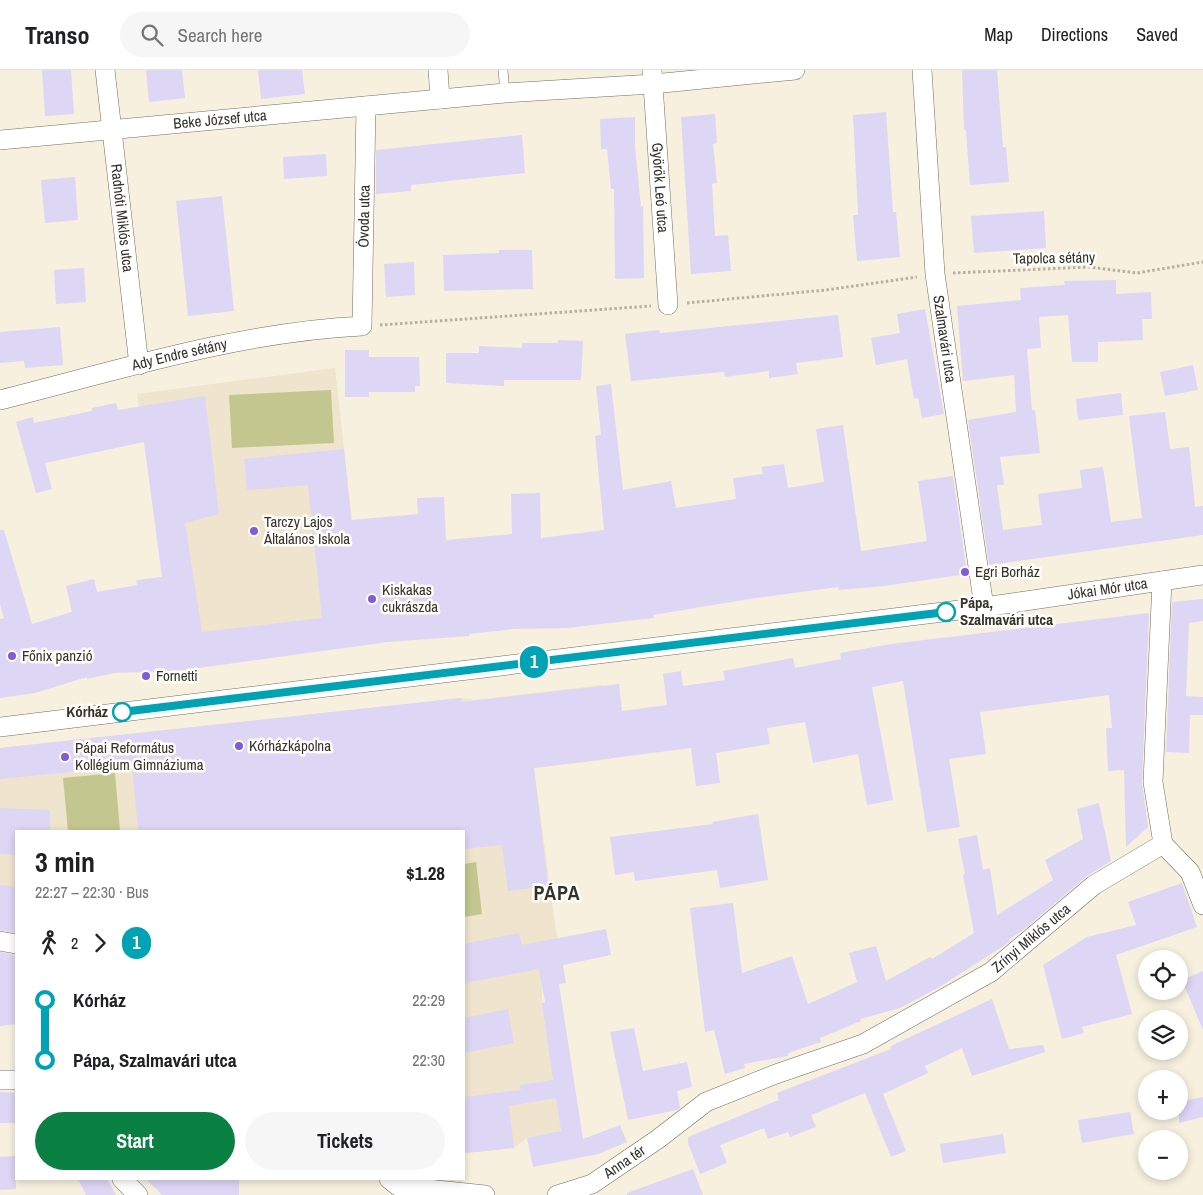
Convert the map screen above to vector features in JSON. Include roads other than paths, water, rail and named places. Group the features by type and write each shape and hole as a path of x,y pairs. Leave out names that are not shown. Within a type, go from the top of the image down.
{"street":[{"name":"Radnóti Miklós utca","path":"104,70 139,364"},
{"path":"438,70 440,99"},
{"name":"Beke József utca","path":"0,140 112,128 504,93 652,77 795,70"},
{"name":"Szalmavári utca","path":"922,70 935,274 984,607"},
{"name":"Györök Leó utca","path":"652,77 668,305"},
{"name":"Óvoda utca","path":"362,326 366,106"},
{"name":"Ady Endre sétány","path":"0,400 139,364 266,336 316,328 362,326"},
{"name":"Jókai Mór utca","path":"0,727 984,607 1203,575"},
{"path":"1162,582 1152,782 1163,844 1190,872 1203,905"},
{"name":"Zrínyi Miklós utca","path":"658,1139 706,1102 776,1074 863,1044 991,972 1094,886 1163,844"},
{"path":"0,941 15,944"},
{"path":"0,1080 15,1080"},
{"name":"Anna tér","path":"557,1195 593,1189 658,1139"},
{"path":"123,1180 138,1195"},
{"path":"391,1180 398,1186 478,1195"}],"lane":[{"path":"503,70 504,93"}],"place":[{"name":"Tarczy Lajos Általános Iskola","path":"254,531"},
{"name":"Egri Borház","path":"965,572"},
{"name":"Kiskakas cukrászda","path":"372,599"},
{"name":"Pápa, Szalmavári utca","path":"946,612"},
{"name":"Főnix panzió","path":"12,656"},
{"name":"Fornetti","path":"146,676"},
{"name":"Kórház","path":"122,712"},
{"name":"Kórházkápolna","path":"239,746"},
{"name":"Pápai Református Kollégium Gimnáziuma","path":"65,757"}],"district":[{"name":"PÁPA","path":"557,893"}]}
